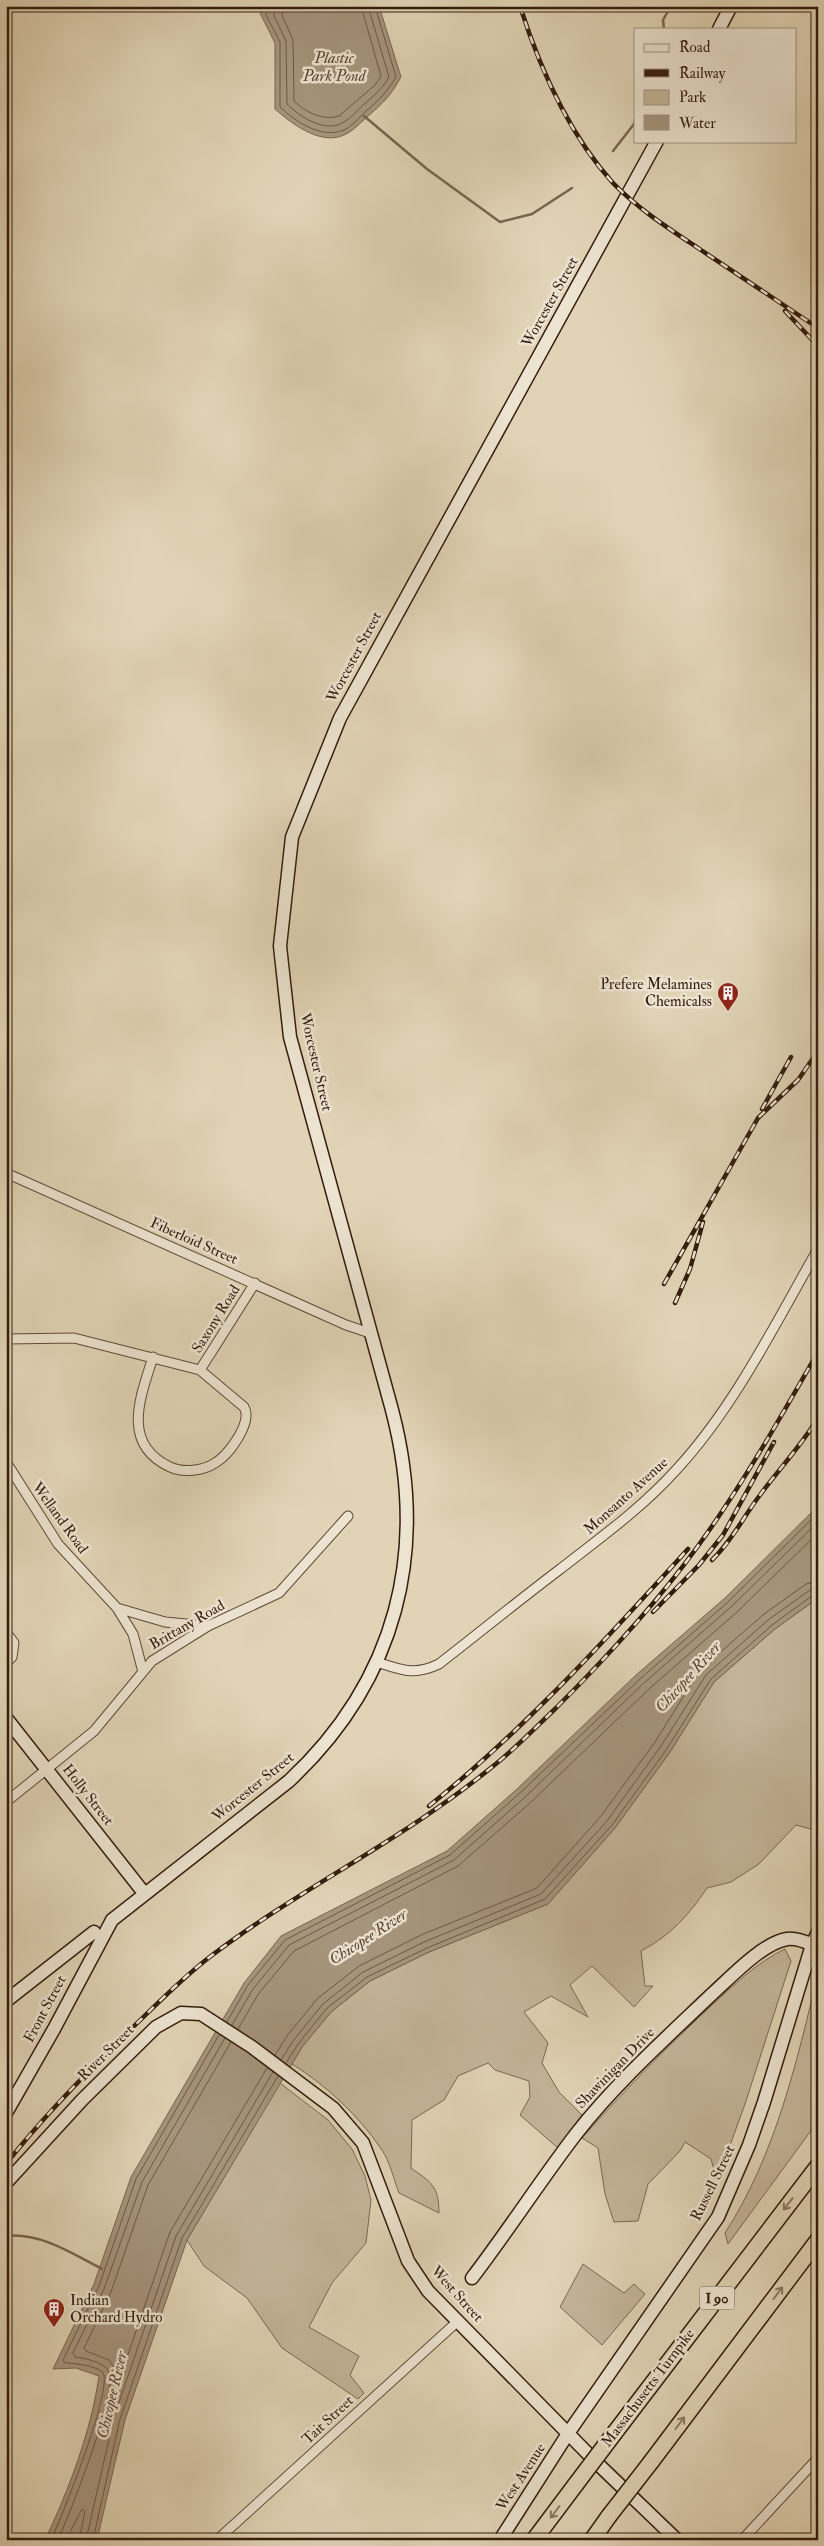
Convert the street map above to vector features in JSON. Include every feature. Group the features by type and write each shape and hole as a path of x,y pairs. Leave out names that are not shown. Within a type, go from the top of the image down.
{"highway":[{"name":"Massachusetts Turnpike","path":"534,2540 818,2166"},
{"path":"592,2540 818,2240"}],"main road":[{"path":"720,28 732,6"},
{"name":"Worcester Street","path":"112,1920 302,1769 350,1710 377,1662 399,1595 406,1553 408,1511 399,1435 290,1037 280,946 292,837 340,718 656,142"},
{"name":"Holly Street","path":"6,1718 144,1893"},
{"name":"Front Street","path":"6,2113 54,2029 112,1920"},
{"path":"6,2001 94,1932"},
{"path":"812,1945 818,1932"},
{"name":"Shawinigan Drive","path":"472,2278 576,2134 604,2101 664,2040 734,1973 771,1946 785,1940 798,1939 812,1945"},
{"name":"Russell Street","path":"569,2432 718,2216 750,2144 812,1945"},
{"name":"River Street","path":"6,2183 82,2100 156,2027 171,2016 186,2013 201,2014 252,2047"},
{"name":"West Street","path":"252,2047 333,2108 363,2143 408,2262 428,2291 569,2432 600,2466 677,2540"},
{"name":"West Avenue","path":"500,2540 569,2432"}],"street":[{"name":"Fiberloid Street","path":"6,1173 370,1333"},
{"name":"Monsanto Avenue","path":"377,1662 416,1672 439,1664 647,1499 679,1467 712,1424 758,1352 818,1249"},
{"name":"Saxony Road","path":"200,1370 254,1283"},
{"path":"7,1340 74,1338 153,1357 200,1370 244,1406 248,1412 246,1422 240,1434 215,1463 194,1470 175,1469 157,1461 145,1447 138,1432 138,1420 144,1385 153,1357"},
{"name":"Welland Road","path":"6,1462 58,1544 117,1608 133,1634 143,1672"},
{"path":"6,1479 17,1482"},
{"name":"Brittany Road","path":"6,1802 94,1731 152,1661 208,1626 279,1593 348,1516"},
{"path":"117,1608 165,1622 208,1626"},
{"path":"6,1632 14,1643 12,1657 6,1663"},
{"name":"Tait Street","path":"217,2540 458,2321"},
{"path":"742,2540 818,2458"}],"green space":[{"path":"818,1598 818,1831 796,1825 759,1864 731,1882 707,1888 693,1907 670,1932 641,1951 645,1986 653,1986 634,2007 592,1966 570,1985 588,2017 551,1996 524,2012 548,2043 542,2063 559,2092 582,2115 558,2148 520,2115 530,2097 529,2081 495,2070 488,2063 458,2076 444,2100 412,2120 411,2168 429,2181 437,2197 439,2213 399,2193 390,2165 373,2137 329,2091 292,2064 302,2047 331,2012 370,1981 429,1952 548,1904 615,1828 670,1752 714,1682 775,1629"},
{"path":"785,1949 791,1961 745,2104 717,2181 711,2159 685,2142 680,2151 648,2184 638,2221 614,2222 605,2194 598,2148 582,2138 644,2071 710,2007 755,1968"},
{"path":"818,1973 818,2121 728,2244 725,2233 758,2172 793,2074"},
{"path":"280,2083 328,2120 352,2149 365,2176 371,2200 366,2243 332,2283 309,2327 359,2356 350,2375 364,2393 358,2399 282,2348 247,2298 204,2266 187,2240"},
{"path":"583,2264 624,2293 634,2284 645,2294 602,2345 560,2307"}],"water":[{"name":"Plastic Park Pond","path":"266,6 379,6 401,77 386,99 348,133 339,137 329,138 309,133 275,109 275,43 260,13"},
{"name":"Chicopee River","path":"818,1506 818,1598 775,1629 714,1682 670,1752 615,1828 548,1904 429,1952 370,1981 331,2012 302,2047 187,2240 125,2420 97,2540 45,2540 85,2439 99,2376 76,2368 53,2369 94,2284 131,2177 244,1983 281,1936 447,1851 517,1789 636,1675 725,1598"}],"waterway":[{"path":"664,28 663,20 671,6"},
{"path":"364,116 427,169 500,222 532,214 572,188"},
{"path":"613,151 634,124"},
{"path":"6,2236 31,2237 56,2245 102,2269"}],"railway":[{"path":"520,6 546,77 569,122 597,164 613,183 633,202 667,227 818,328"},
{"path":"785,311 818,346"},
{"path":"664,1284 758,1118 798,1080 818,1051"},
{"path":"762,1109 791,1057"},
{"path":"675,1303 690,1269 703,1222"},
{"path":"6,2164 81,2079 159,2002 200,1965 245,1931 388,1841 458,1793 509,1753 556,1708 630,1630 665,1589 715,1523 746,1475 818,1352"},
{"path":"712,1560 726,1545 760,1495 818,1418"},
{"path":"653,1612 699,1565 723,1535 774,1442"},
{"path":"429,1806 464,1777 531,1715 595,1650 688,1549"}],"place":[{"name":"Prefere Melamines Chemicalss","path":"728,1012"},
{"name":"Indian Orchard Hydro","path":"54,2328"}]}
